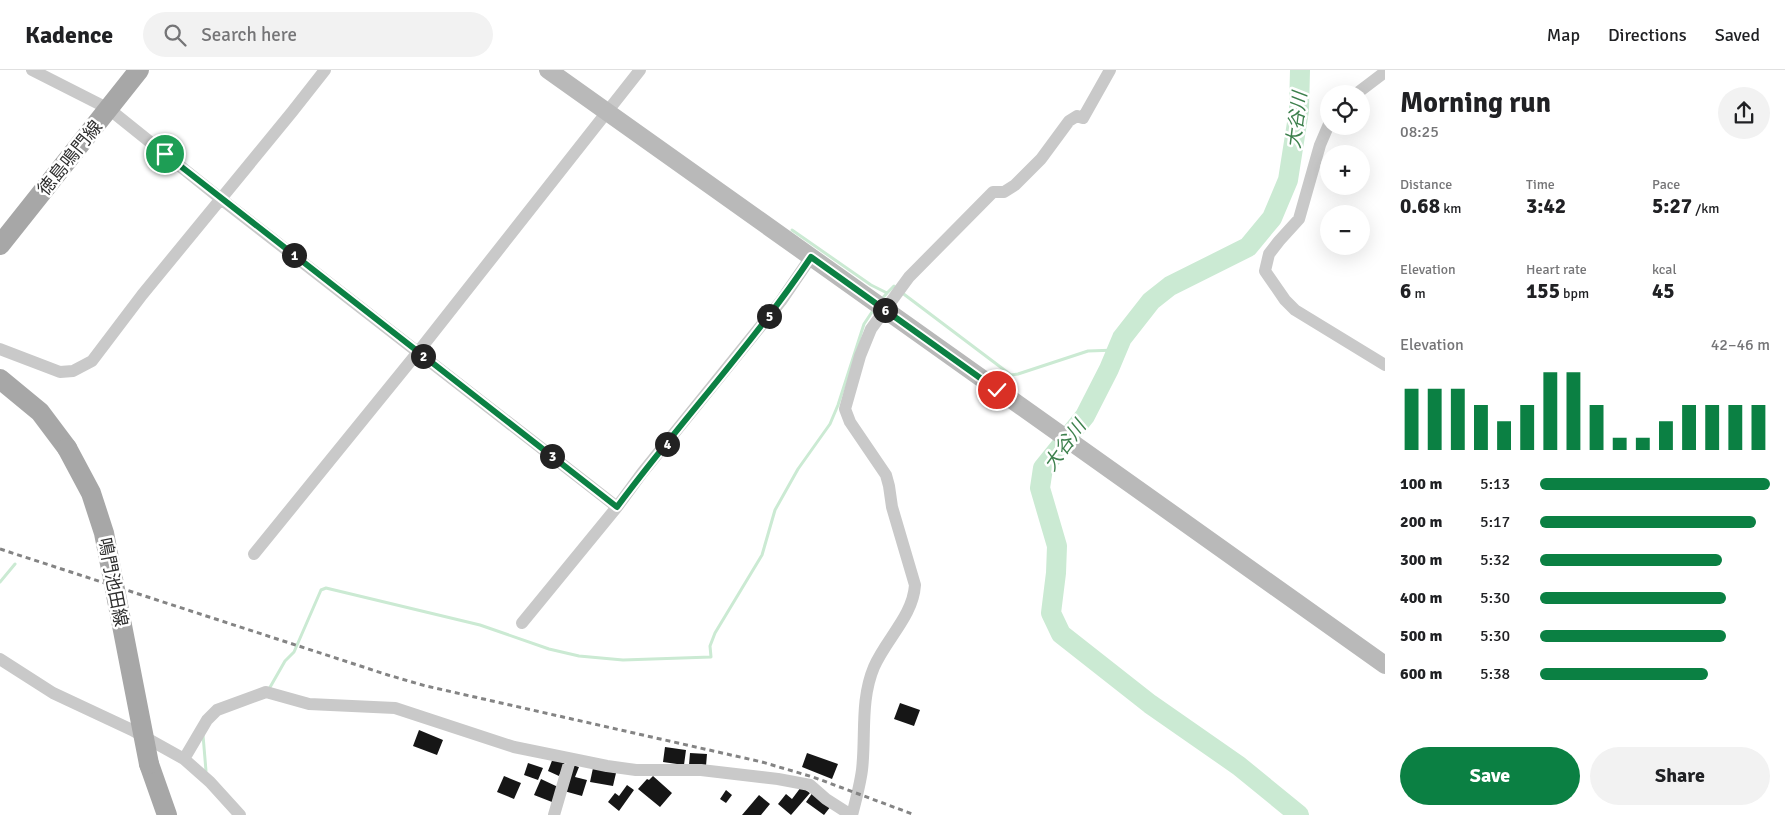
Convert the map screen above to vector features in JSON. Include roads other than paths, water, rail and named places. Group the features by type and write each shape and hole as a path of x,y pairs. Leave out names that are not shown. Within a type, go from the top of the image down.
{"main road":[{"name":"徳島鳴門線","path":"0,245 139,70"},
{"name":"鳴門池田線","path":"0,379 40,412 67,448 91,493 104,533 149,764 167,815"}],"street":[{"path":"32,70 109,109 221,199 617,507"},
{"path":"0,349 60,372 73,371 92,361 142,295 325,70"},
{"path":"548,70 1385,665"},
{"path":"254,554 418,352 640,70"},
{"path":"184,759 207,720 218,710 266,692 309,704 395,708 514,747 570,760 636,770 701,770 778,779 810,785 826,800 852,815 862,769 869,680 875,665 904,619 914,593 915,585 892,507 886,475 850,422 845,409 860,356 879,306 895,294 993,192 1004,192 1014,185 1040,159 1069,121 1077,116 1083,118 1110,70"},
{"path":"1368,85 1385,72"},
{"path":"1324,135 1299,219 1270,254 1265,271 1285,300 1295,310 1385,364"},
{"path":"522,623 782,301 811,257"},
{"path":"0,659 53,693 132,730 184,759 210,782 240,815"},
{"path":"554,815 570,760"}],"waterway":[{"name":"大谷川","path":"1299,815 1239,766 1150,704 1061,634 1051,613 1057,546 1040,488 1043,468 1085,416 1109,369 1122,338 1151,301 1170,286 1248,247 1272,218 1288,180 1299,110 1300,70"},
{"path":"792,230 871,285 887,293 894,286 896,288"},
{"path":"901,292 1011,375 1088,351 1117,350"},
{"path":"881,300 887,293"},
{"path":"269,689 285,661 294,652 321,590 326,588 480,625 549,649 579,656 623,660 711,657 710,646 715,633 762,555 775,510 798,469 830,424 864,324 874,309"},
{"path":"0,582 15,564"},
{"path":"203,735 206,771"}],"railway":[{"path":"0,549 388,675 426,686 762,762 813,777 915,815"}]}
